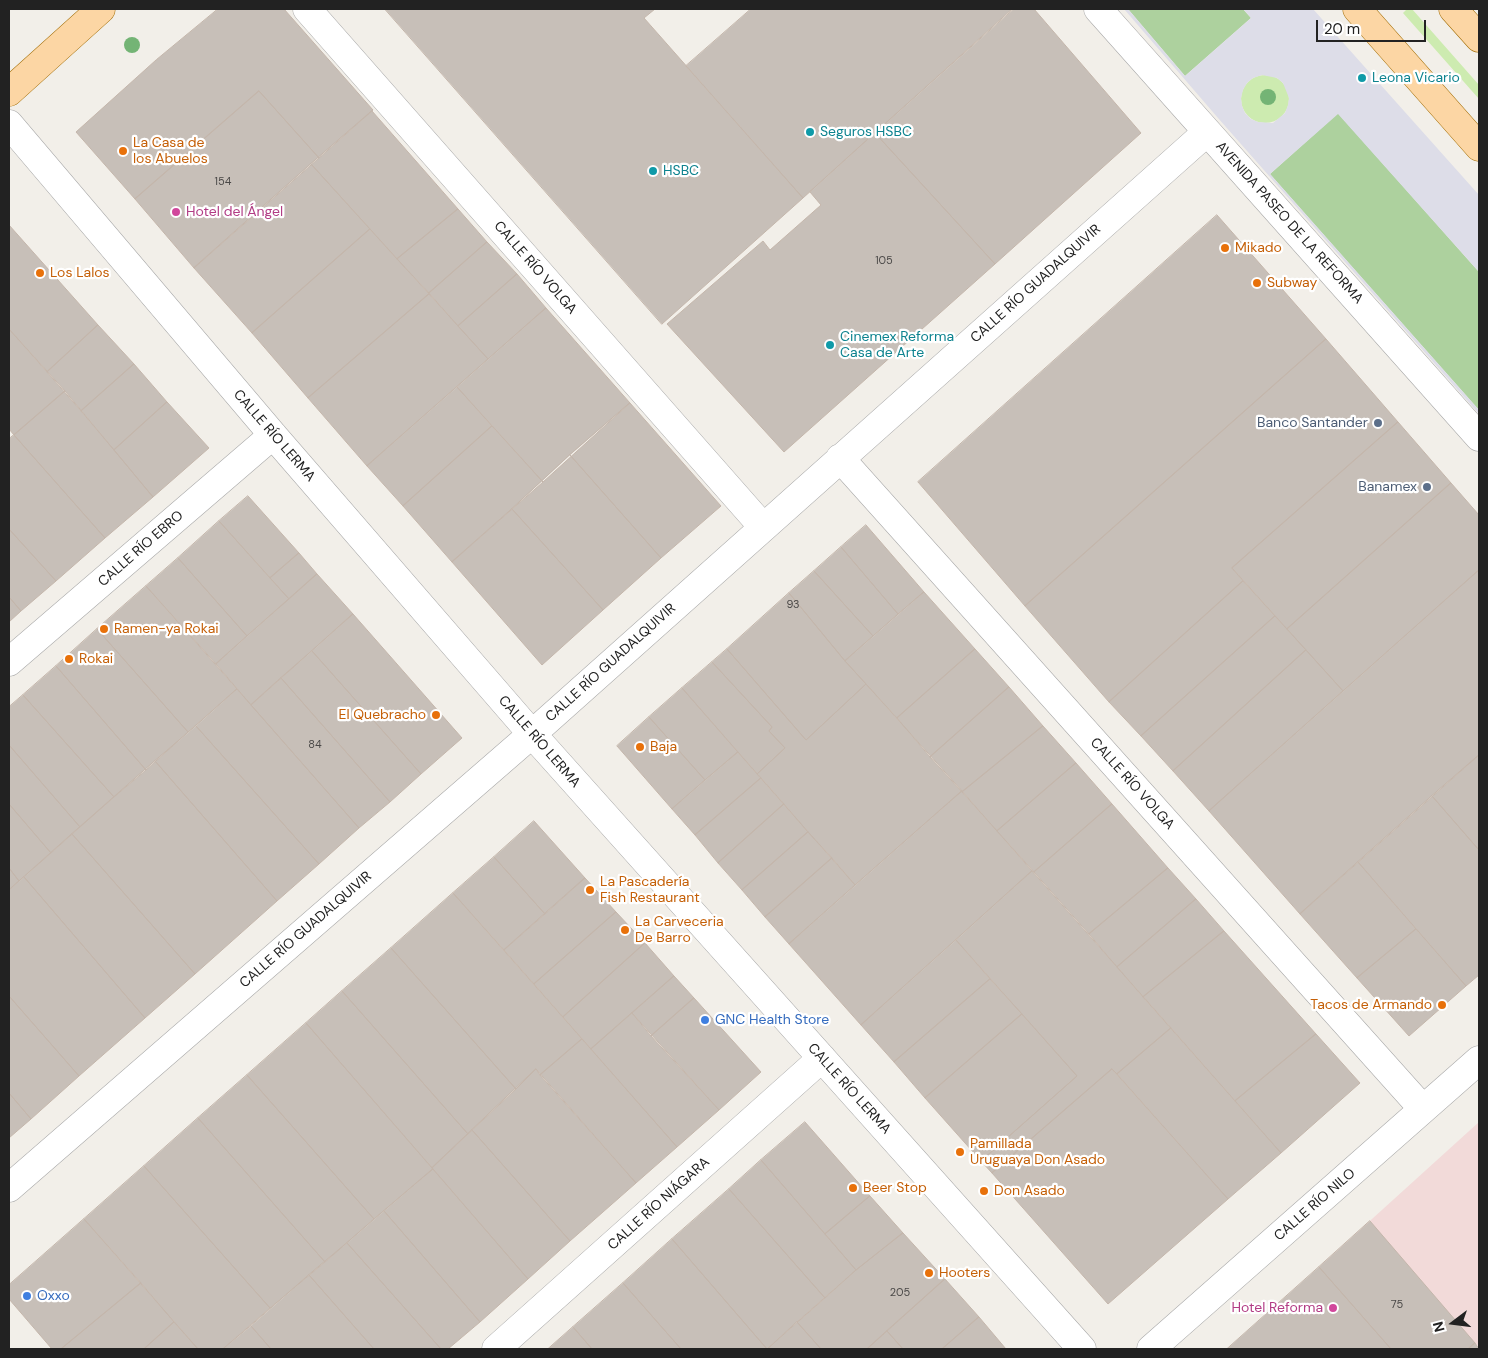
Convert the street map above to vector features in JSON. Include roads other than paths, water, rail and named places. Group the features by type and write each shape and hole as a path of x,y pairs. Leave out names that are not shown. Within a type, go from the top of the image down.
{"main road":[{"path":"9,92 101,9"},
{"path":"1356,9 1479,147"},
{"path":"1453,9 1479,38"}],"street":[{"name":"CALLE RÍO VOLGA","path":"307,9 762,527"},
{"name":"AVENIDA PASEO DE LA REFORMA","path":"1098,9 1479,437"},
{"name":"CALLE RÍO LERMA","path":"9,124 273,435 532,734 1082,1349"},
{"name":"CALLE RÍO GUADALQUIVIR","path":"9,1188 532,734 1207,132"},
{"name":"CALLE RÍO EBRO","path":"9,662 273,435"},
{"name":"CALLE RÍO VOLGA","path":"840,458 1423,1109"},
{"name":"CALLE RÍO NIÁGARA","path":"496,1349 822,1058"},
{"name":"CALLE RÍO NILO","path":"1151,1349 1479,1060"}],"place":[{"name":"Leona Vicario","path":"1362,78"},
{"name":"Seguros HSBC","path":"810,132"},
{"name":"La Casa de los Abuelos","path":"123,151"},
{"name":"HSBC","path":"653,171"},
{"name":"Hotel del Ángel","path":"176,212"},
{"name":"Mikado","path":"1225,248"},
{"name":"Los Lalos","path":"40,273"},
{"name":"Subway","path":"1257,283"},
{"name":"Cinemex Reforma Casa de Arte","path":"830,345"},
{"name":"Banco Santander","path":"1378,423"},
{"name":"Banamex","path":"1427,487"},
{"name":"Ramen-ya Rokai","path":"104,629"},
{"name":"Rokai","path":"69,659"},
{"name":"El Quebracho","path":"436,715"},
{"name":"Baja","path":"640,747"},
{"name":"La Pascadería Fish Restaurant","path":"590,890"},
{"name":"La Carveceria De Barro","path":"625,930"},
{"name":"Tacos de Armando","path":"1442,1005"},
{"name":"GNC Health Store","path":"705,1020"},
{"name":"Pamillada Uruguaya Don Asado","path":"960,1152"},
{"name":"Beer Stop","path":"853,1188"},
{"name":"Don Asado","path":"984,1191"},
{"name":"Hooters","path":"929,1273"},
{"name":"Oxxo","path":"27,1296"},
{"name":"Hotel Reforma","path":"1333,1308"}]}
